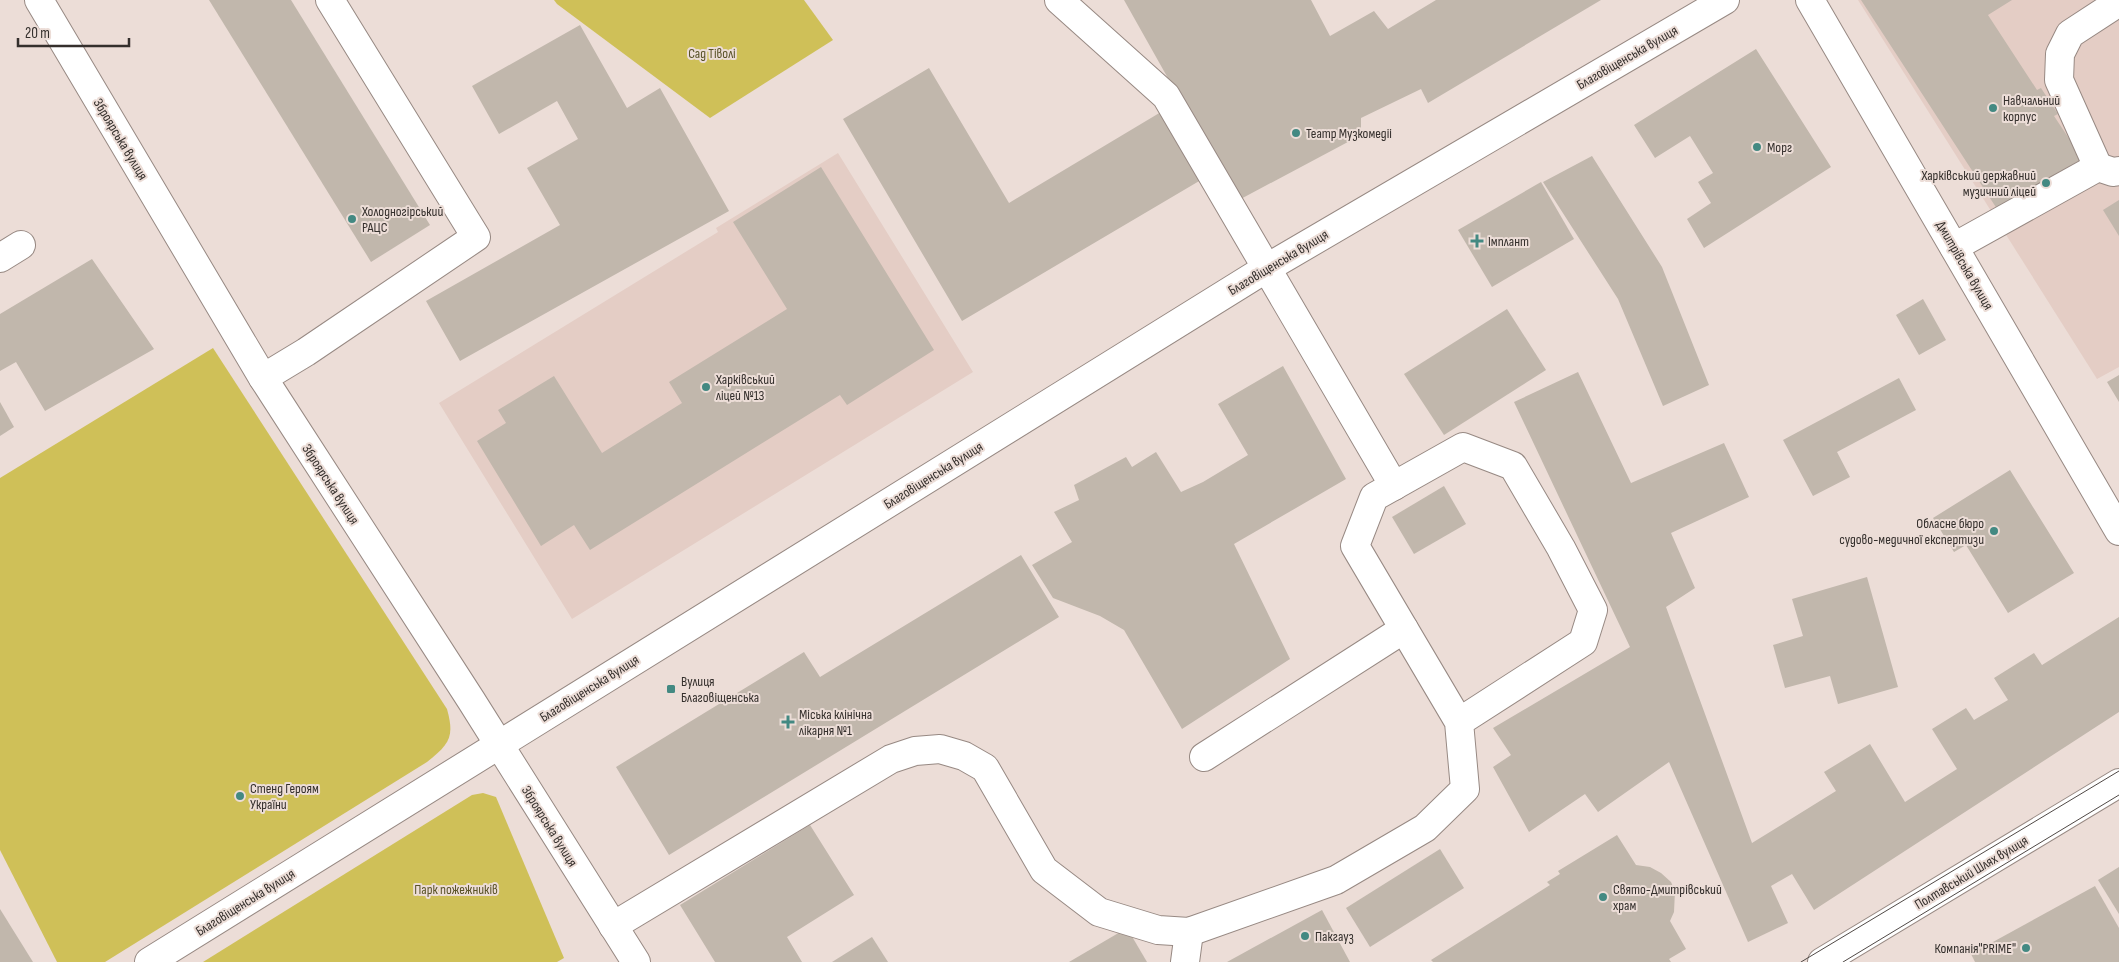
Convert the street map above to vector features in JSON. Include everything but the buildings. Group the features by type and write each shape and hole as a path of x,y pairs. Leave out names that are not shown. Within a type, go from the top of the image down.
{"street":[{"name":"Зброярська вулиця","path":"39,0 263,378 636,962"},
{"path":"263,378 306,352 476,237 330,0"},
{"path":"1059,0 1166,96 1394,486"},
{"name":"Благовіщенська вулиця","path":"149,962 1267,268 1725,0"},
{"name":"Дмитрівська вулиця","path":"1810,0 2119,531"},
{"path":"1954,247 2109,169 2059,80 2060,54 2070,34 2119,2"},
{"path":"613,926 891,760 915,751 940,749 964,756 985,768 1044,870 1099,912 1158,930 1189,932 1336,880 1425,828 1465,789 1459,722 1355,546 1374,497 1463,447 1513,466 1561,548 1593,610 1583,642 1459,722"},
{"path":"1204,757 1404,629"},
{"name":"Полтавський Шлях вулиця","path":"1822,962 2119,783"},
{"path":"1185,962 1189,932"}],"shaded area":[{"name":"Харківський державний музичний ліцей","path":"1858,0 2119,0 2119,367 2097,379"},
{"name":"Харківський ліцей №13","path":"838,153 973,372 572,619 439,403 718,232 716,228"}],"green space":[{"name":"Сад Тіволі","path":"554,0 804,0 833,40 710,118"},
{"path":"213,348 447,709 450,734 441,750 427,762 105,962 57,962 0,850 0,478"},
{"name":"Парк пожежників","path":"483,793 496,797 564,958 557,962 203,962 472,795"}],"tram line":[{"path":"1801,962 2119,771"},
{"path":"1843,962 2119,795"}],"place":[{"name":"Навчальний корпус","path":"1993,108"},
{"name":"Театр Музкомедіі","path":"1296,133"},
{"name":"Морг","path":"1757,147"},
{"name":"Харківський державний музичний ліцей","path":"2046,183"},
{"name":"Холодногірський РАЦС","path":"352,219"},
{"name":"Імплант","path":"1477,241"},
{"name":"Харківський ліцей №13","path":"706,387"},
{"name":"Обласне бюро судово-медичної експертизи","path":"1994,531"},
{"name":"Вулиця Благовіщенська","path":"671,689"},
{"name":"Міська клінічна лікарня №1","path":"788,722"},
{"name":"Стенд Героям України","path":"240,796"},
{"name":"Свято-Дмитрівський храм","path":"1603,897"},
{"name":"Пакгауз","path":"1305,936"},
{"name":"Компанія\"PRIME\"","path":"2026,948"}]}
